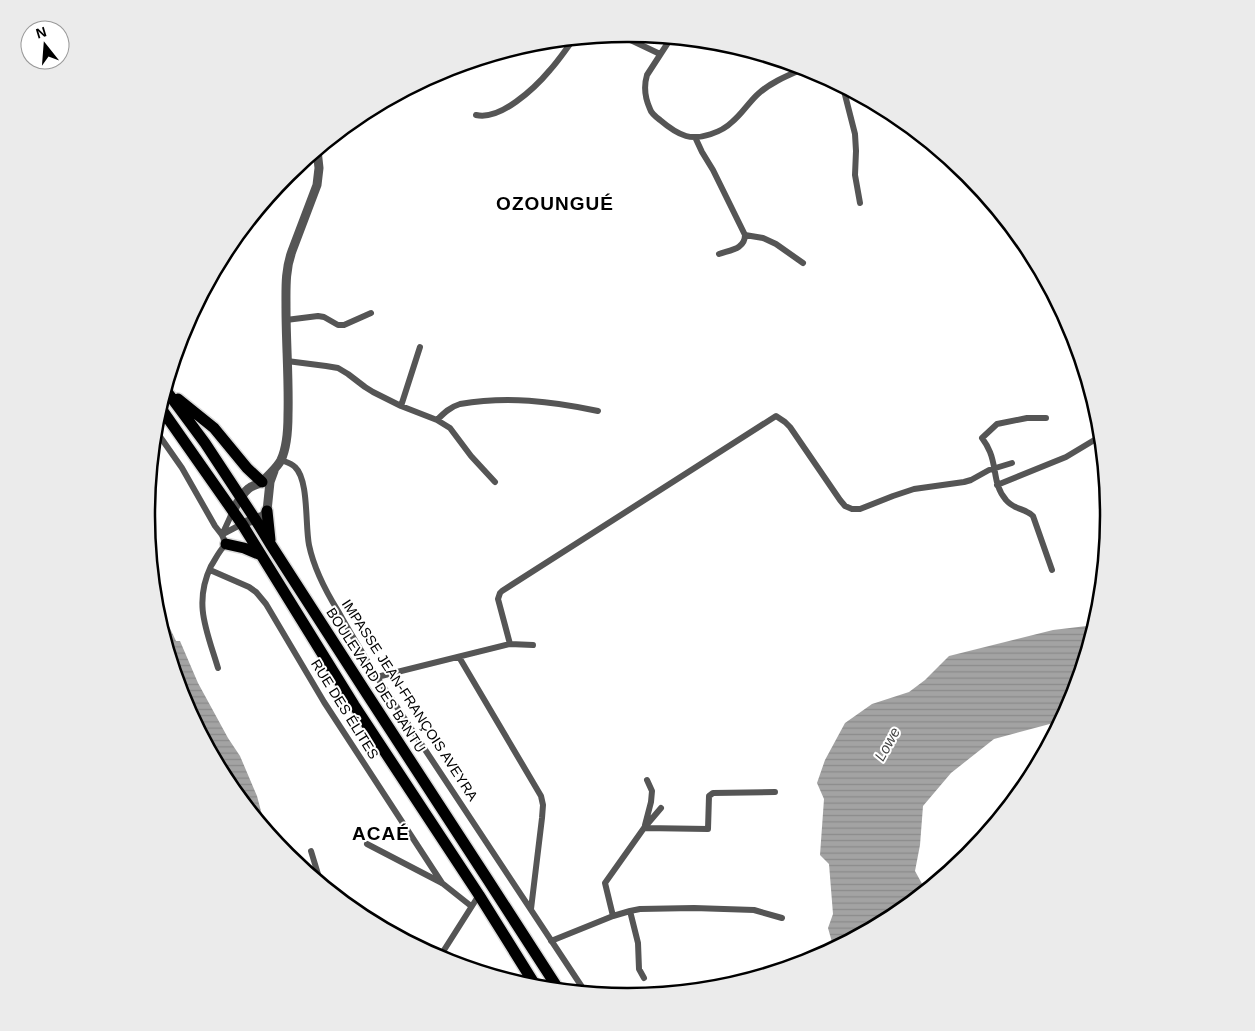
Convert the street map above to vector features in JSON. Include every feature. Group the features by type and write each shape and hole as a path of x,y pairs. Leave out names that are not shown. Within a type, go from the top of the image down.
{"highway":[{"path":"171,394 214,428 247,468 262,482"},
{"name":"BOULEVARD DES BANTU","path":"170,396 206,443 255,518 270,545 554,982"},
{"path":"166,415 242,524 354,705 479,895 531,978"},
{"path":"268,511 270,545"},
{"path":"224,539 262,555"}],"street":[{"path":"637,43 660,54"},
{"path":"666,45 646,75 646,92 650,110 658,118 685,136 695,137 721,130 732,123 758,94 770,85 794,73"},
{"path":"476,115 489,116 497,113 526,94 549,72 568,47"},
{"path":"845,96 855,134 855,175 860,203"},
{"path":"695,137 714,170 745,235 745,241 741,246 719,254"},
{"path":"224,539 242,524 263,516 268,511 270,482 285,445 288,422 286,273 288,262 317,185 318,158"},
{"path":"745,235 770,240 803,263"},
{"path":"286,320 318,316 324,317 338,325 344,325 371,313"},
{"path":"401,406 420,347"},
{"path":"287,361 338,368 365,387 401,406 437,420 450,428 471,456 495,482"},
{"path":"437,420 447,410 460,404 508,400 531,400 565,404 598,411"},
{"path":"510,644 498,599 502,591 776,416 790,427 840,500 845,506 852,509 867,507 914,489 964,482 994,468 1012,463"},
{"path":"1046,418 1026,418 997,424 982,438 991,453 997,485 1012,506 1033,516 1052,570"},
{"path":"161,439 182,468 224,539"},
{"path":"997,485 1066,457 1094,441"},
{"path":"218,668 202,608 205,583 224,539 233,511 241,497 251,486 262,482 279,463"},
{"name":"IMPASSE JEAN-FRANÇOIS AVEYRA","path":"279,463 288,463 296,468 301,477 304,486 308,542 321,582 377,677 581,985"},
{"name":"RUE DES ÉLITES","path":"210,570 248,587 256,592 266,604 324,702 442,883"},
{"path":"377,677 510,644 533,645"},
{"path":"459,657 541,796 543,805 542,818 531,909"},
{"path":"644,828 652,791 647,780"},
{"path":"644,828 708,829 709,796 714,792 775,792"},
{"path":"613,916 605,883 644,828 661,808"},
{"path":"367,844 442,883 471,906"},
{"path":"311,851 317,872"},
{"path":"443,951 479,895"},
{"path":"552,941 613,916 640,909 754,910 782,918"},
{"path":"630,911 638,943 639,969 644,978"}],"water":[{"path":"168,623 176,641 180,641 198,683 240,756 257,796 262,815 234,778 203,725 180,668"},
{"name":"Lowe","path":"1087,626 1075,668 1053,723 994,739 951,773 923,806 920,845 915,871 923,885 890,909 832,942 828,928 833,914 829,864 820,855 824,799 817,783 825,760 845,723 872,704 909,692 925,680 949,656 1053,630"}],"district":[{"name":"OZOUNGUÉ","path":"555,203"},
{"name":"ACAÉ","path":"381,833"}]}
